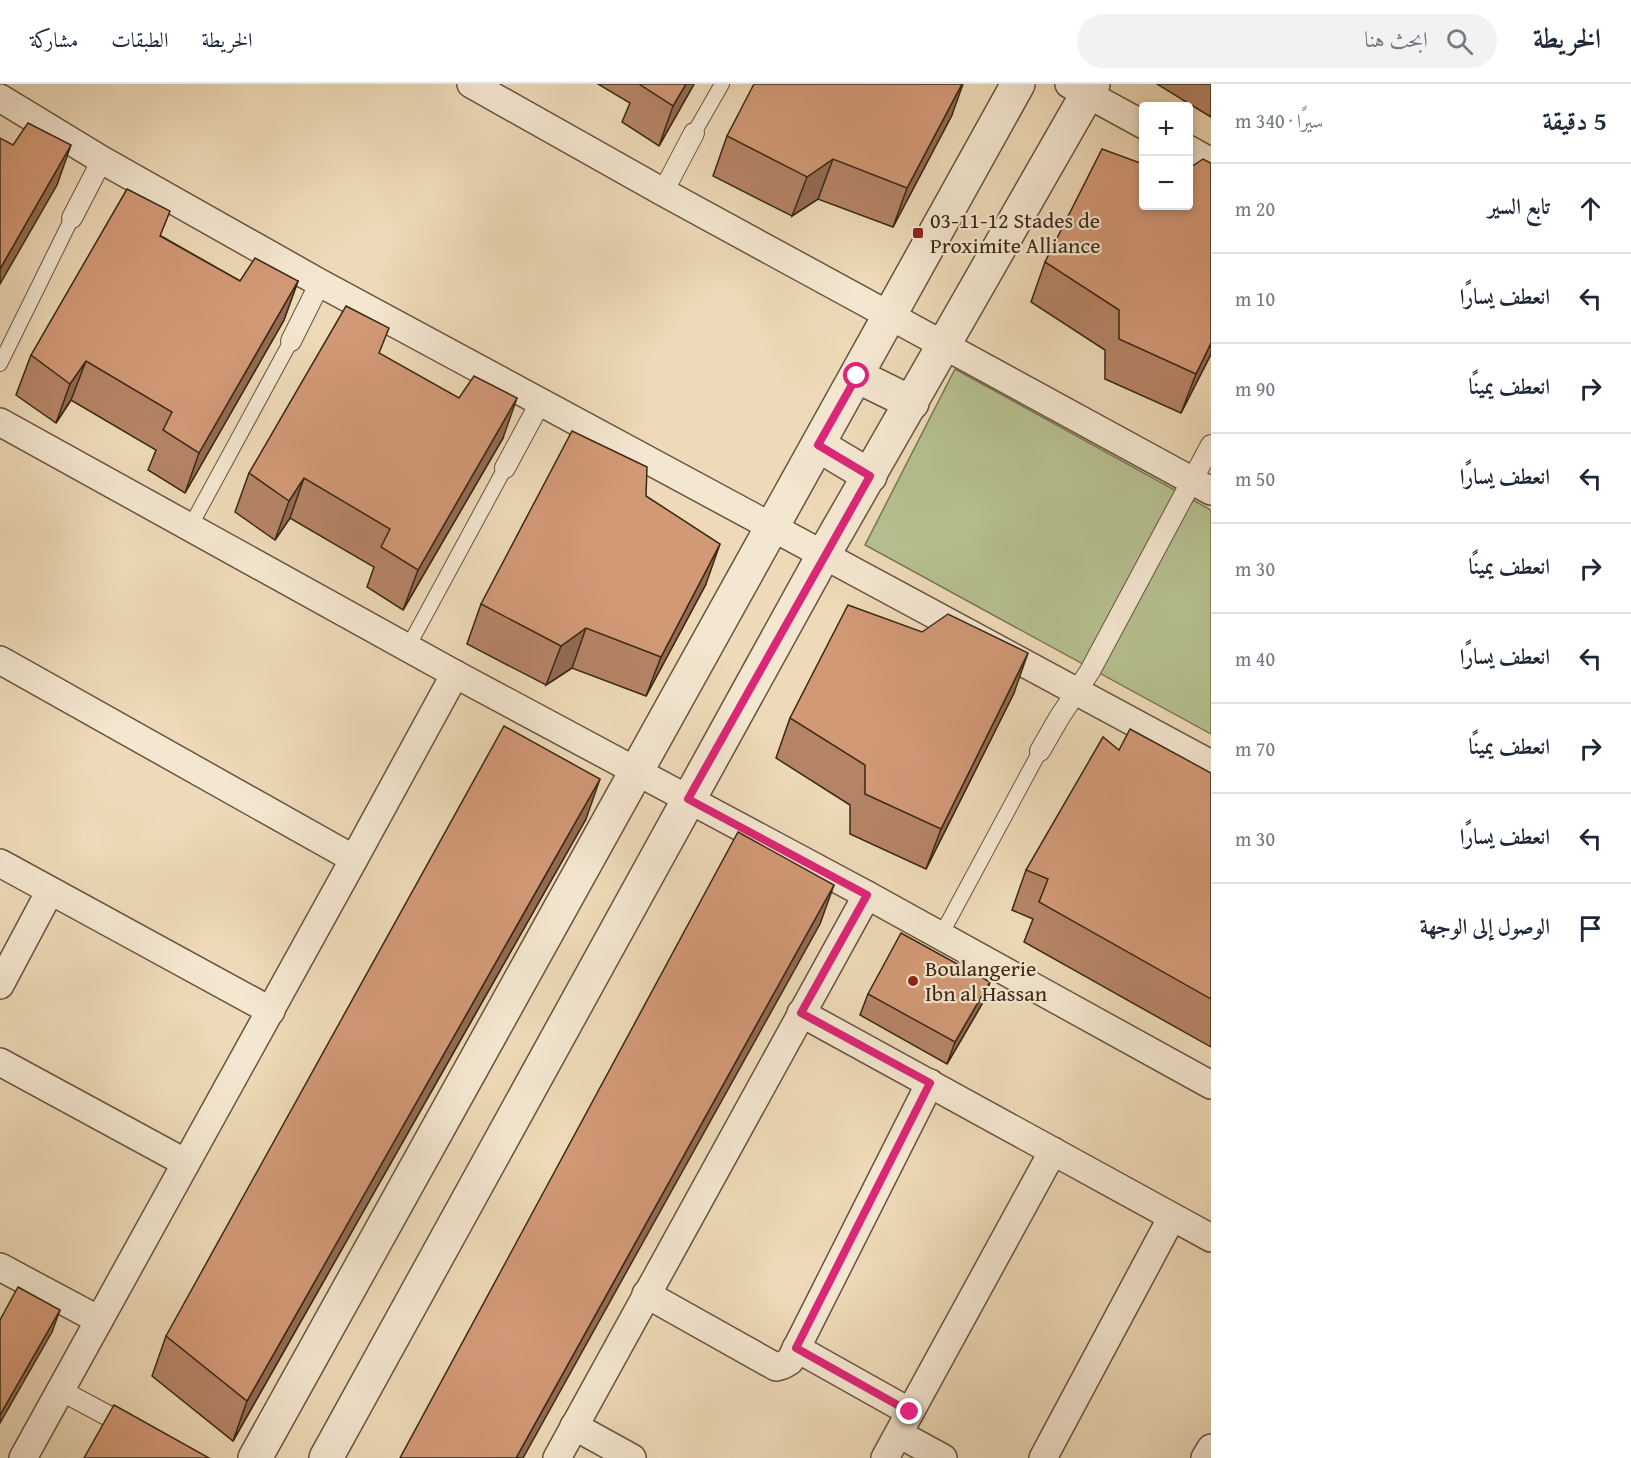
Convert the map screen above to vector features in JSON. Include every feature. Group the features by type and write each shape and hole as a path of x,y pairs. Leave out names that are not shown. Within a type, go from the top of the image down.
{"street":[{"path":"471,84 663,192 1201,486"},
{"path":"255,1458 1018,84"},
{"path":"326,1458 824,554 945,345 1084,87 1139,122"},
{"path":"0,98 320,283 1211,764"},
{"path":"663,192 694,133"},
{"path":"1193,152 1211,162"},
{"path":"72,218 102,159"},
{"path":"291,340 320,283"},
{"path":"857,376 912,403"},
{"path":"505,468 540,403"},
{"path":"0,422 455,674 941,935 1211,1085"},
{"path":"818,445 870,476"},
{"path":"1040,751 1201,486 1211,445"},
{"path":"0,660 354,860"},
{"path":"23,1458 455,674"},
{"path":"0,863 271,1011"},
{"path":"0,985 50,891"},
{"path":"557,1458 867,895"},
{"path":"801,1013 1211,1238"},
{"path":"0,1062 186,1163"},
{"path":"646,1294 776,1367 790,1361 930,1083"},
{"path":"885,1458 1053,1151"},
{"path":"1043,1458 1172,1217"},
{"path":"0,1267 99,1320"},
{"path":"796,1348 905,1423 943,1458"},
{"path":"60,1390 144,1436"},
{"path":"574,1426 632,1458"},
{"path":"1205,1458 1211,1448"}],"lane":[{"path":"694,133 722,84"},
{"path":"0,364 72,218"},
{"path":"190,527 291,340"},
{"path":"408,647 505,468"},
{"path":"941,935 1040,751"}],"green space":[{"path":"955,369 1211,510 1211,734 865,545"}],"building":[{"path":"639,84 686,84 673,106"},
{"path":"754,84 962,84 907,188 833,159 807,177 727,136"},
{"path":"28,123 71,145 0,269 0,138 13,145"},
{"path":"1102,149 1139,163 1139,210 1193,210 1193,166 1203,159 1211,163 1211,343 1196,374 1119,339 1119,310 1045,262"},
{"path":"127,189 170,211 160,236 240,281 255,258 298,281 199,453 163,430 172,412 86,361 70,384 31,355"},
{"path":"346,306 389,328 379,353 459,398 474,376 517,398 418,570 381,547 390,529 304,478 289,501 249,473"},
{"path":"572,431 647,467 646,496 720,544 661,657 586,628 561,646 481,604"},
{"path":"848,605 922,632 948,614 1028,653 941,829 865,794 865,765 790,718"},
{"path":"504,726 600,779 247,1401 166,1336"},
{"path":"1130,729 1211,773 1211,999 1039,902 1048,879 1026,870 1103,737 1119,750"},
{"path":"738,832 834,885 516,1458 400,1458"},
{"path":"901,933 990,982 955,1042 868,994"},
{"path":"18,1287 60,1310 0,1415 0,1320"},
{"path":"114,1405 209,1458 84,1458"}],"place":[{"name":"03-11-12 Stades de Proximite Alliance","path":"918,233"},
{"name":"Boulangerie Ibn al Hassan","path":"913,981"}],"route":[{"path":"857,376 818,445 870,476 688,799 867,895 801,1013 930,1083 796,1348 910,1412"}]}
